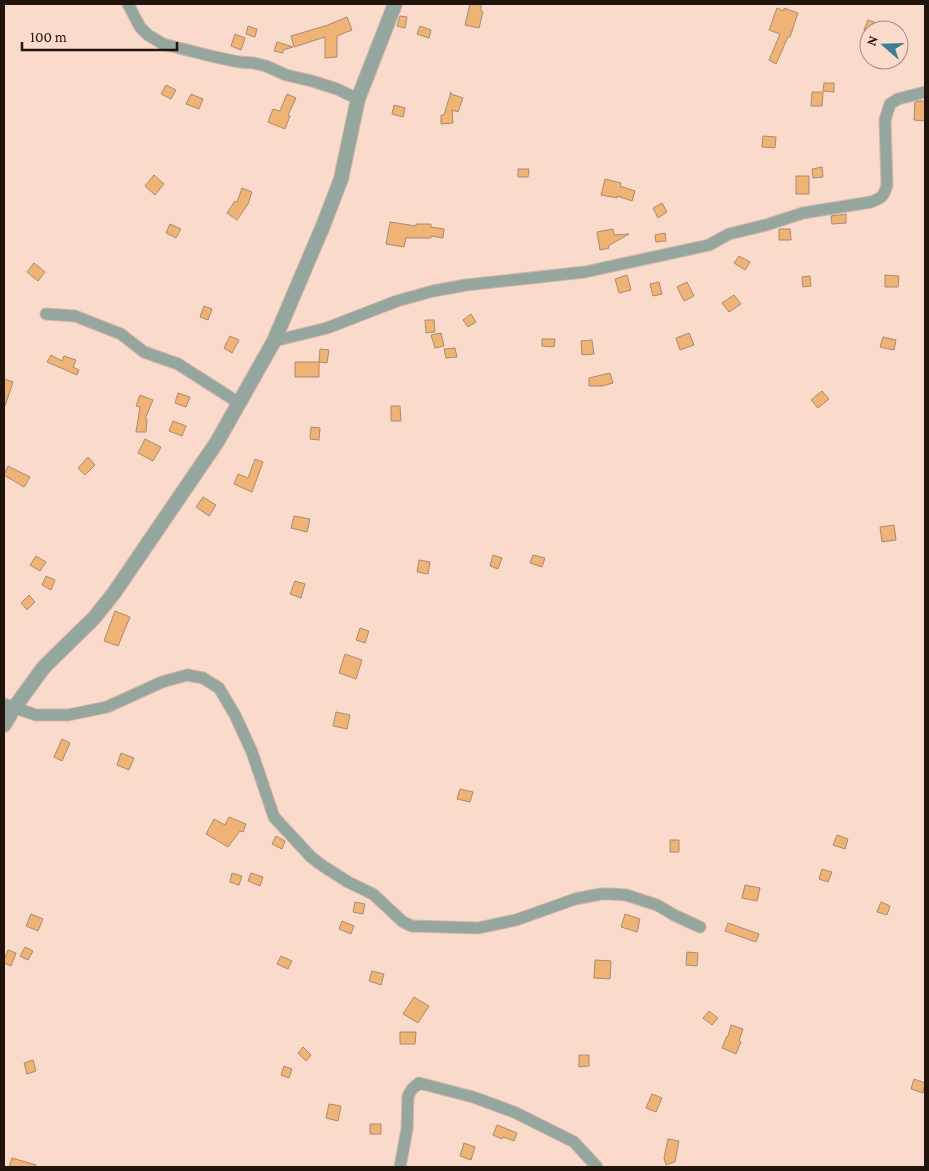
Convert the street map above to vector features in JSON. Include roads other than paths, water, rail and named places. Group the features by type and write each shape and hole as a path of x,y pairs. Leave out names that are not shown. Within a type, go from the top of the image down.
{"street":[{"path":"128,4 140,26 148,35 163,44 215,57 266,66 286,75 337,89 358,99"},
{"path":"4,725 9,706 44,667 94,618 114,593 217,442 274,341 323,226 341,178 358,99 394,4"},
{"path":"274,341 327,328 397,301 433,291 585,272 708,245 729,234 803,213 872,202 884,195 887,185 885,120 890,104 898,99 925,92"},
{"path":"46,314 75,316 121,334 144,352 178,364 238,403"},
{"path":"9,706 36,715 68,715 107,707 162,682 186,675 203,678 219,688 235,715 252,752 274,817 311,858 348,882 373,894 403,922 412,926 478,928 516,920 575,899 601,894 626,895 657,905 674,915 700,926"},
{"path":"400,1167 407,1129 408,1096 419,1083 473,1097 514,1112 574,1142 597,1167"}]}
